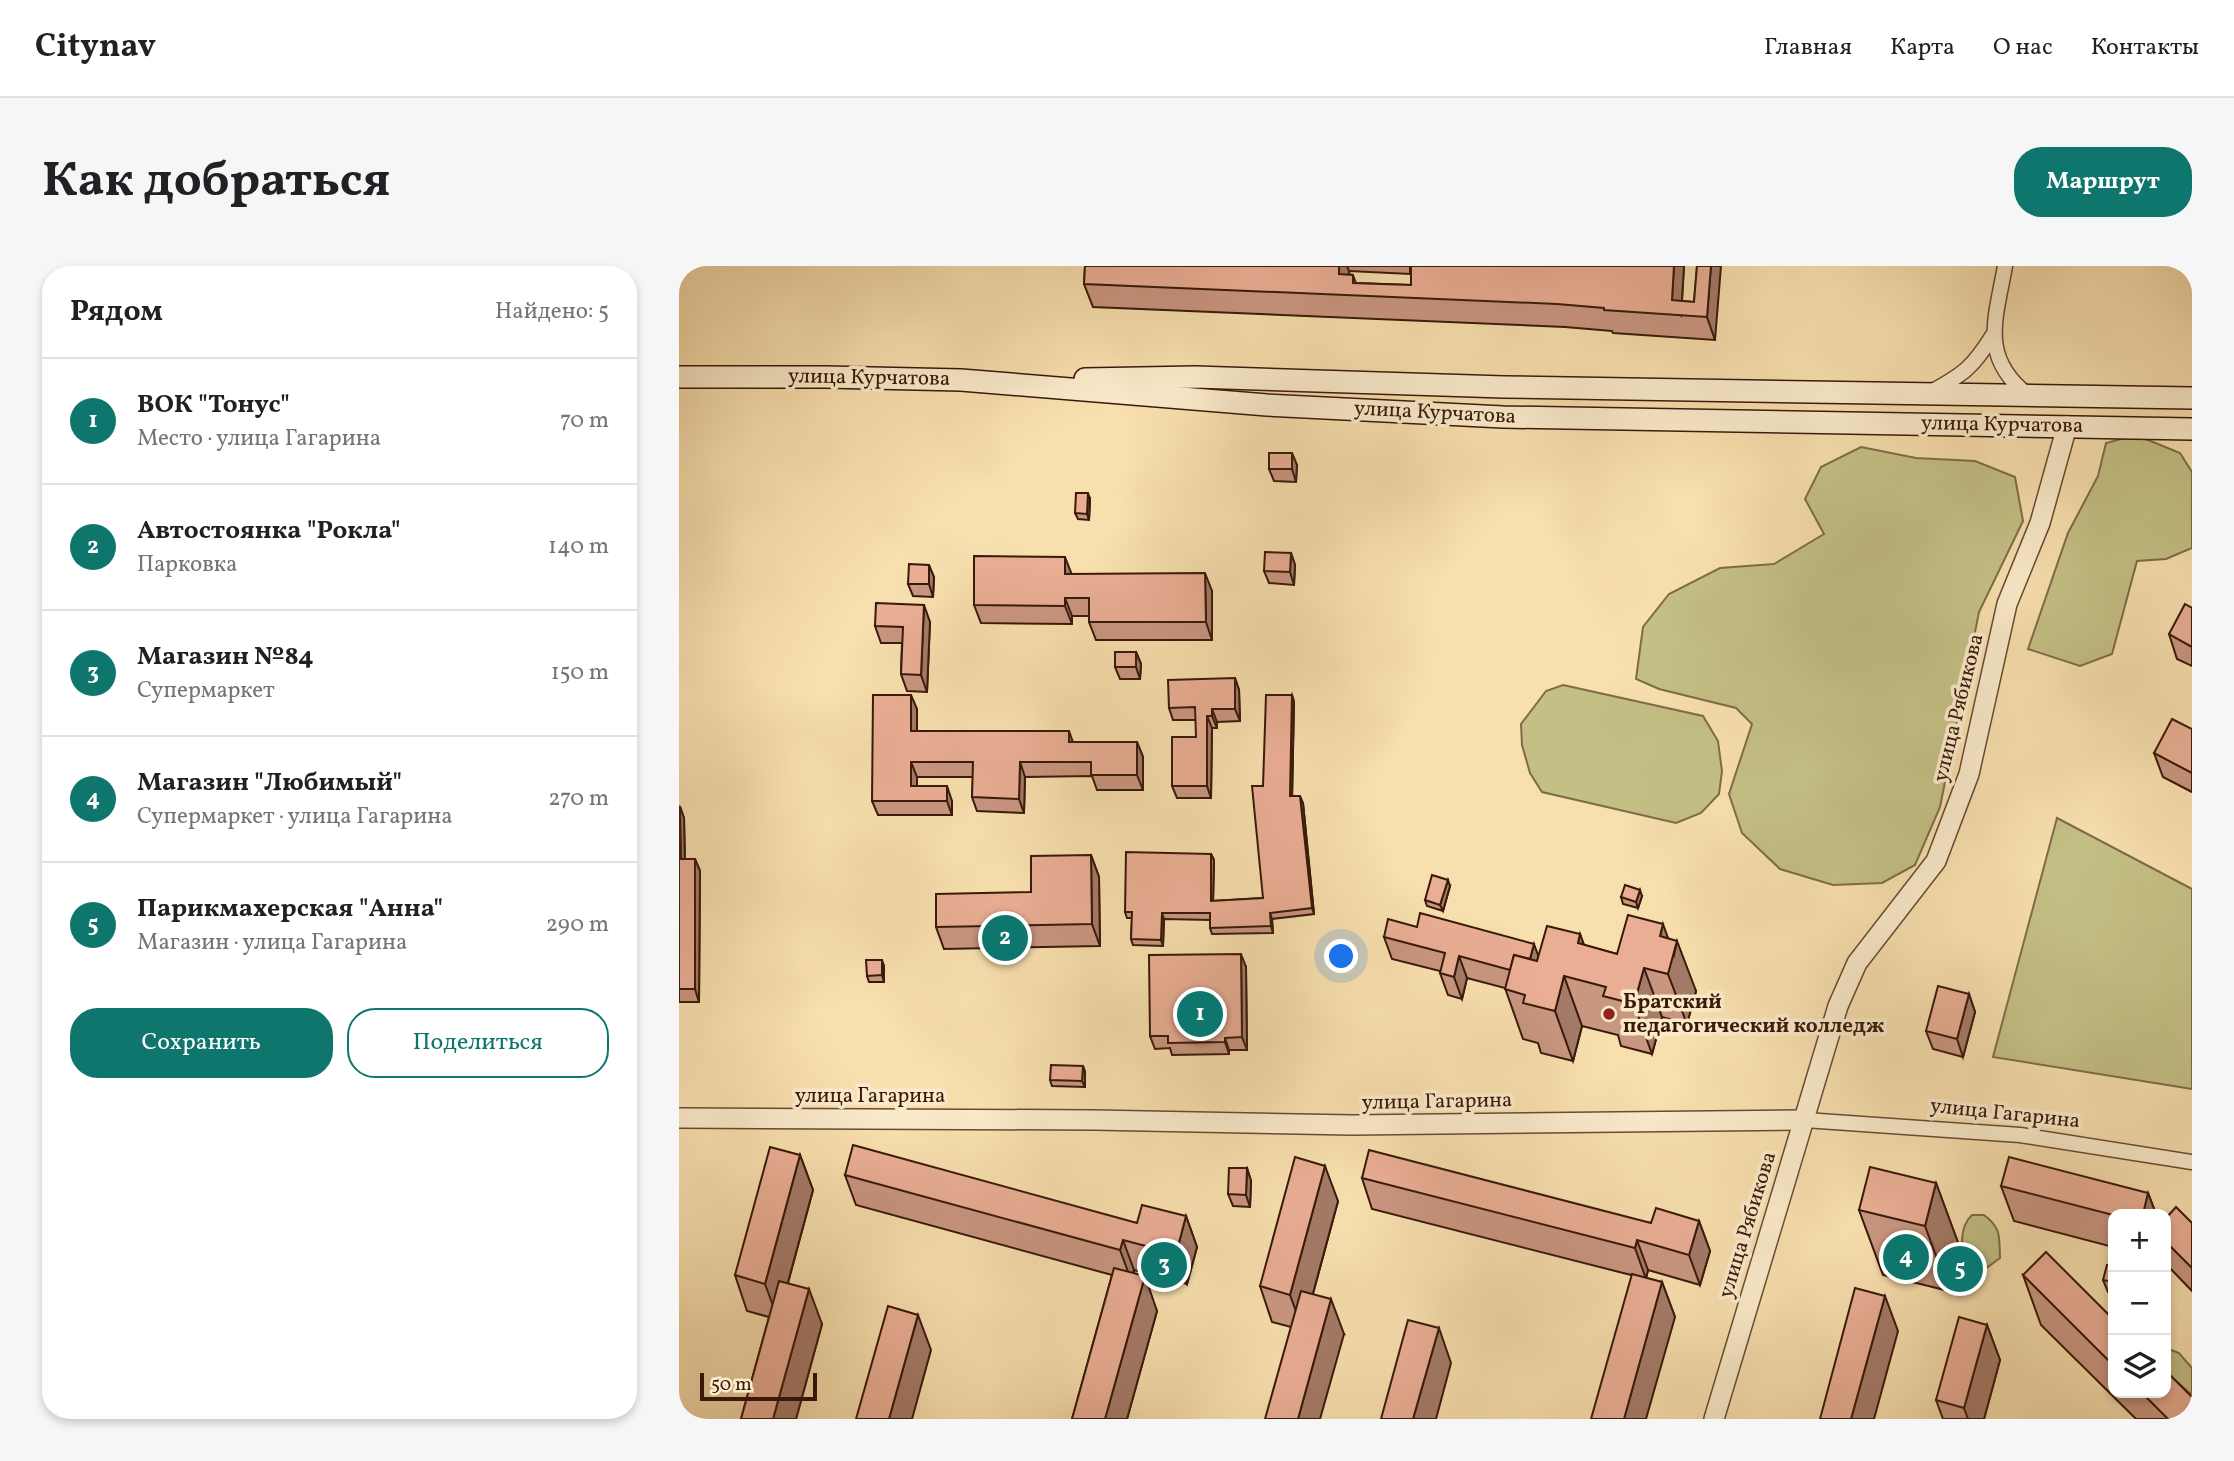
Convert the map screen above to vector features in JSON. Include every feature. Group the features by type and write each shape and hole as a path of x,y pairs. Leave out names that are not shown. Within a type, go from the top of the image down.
{"main road":[{"name":"улица Курчатова","path":"679,377 961,380 1267,405 1503,417 2192,429"},
{"path":"961,380 1195,377 1504,387 2192,398"},
{"path":"1503,417 1504,387"}],"street":[{"path":"1928,393 1959,377 1976,362 1993,335 2005,266"},
{"path":"1993,335 2005,373 2012,383 2028,395"},
{"name":"улица Рябикова","path":"1714,1419 1838,1006 1857,963 1936,862 1969,774 2007,604 2041,523 2067,426"},
{"name":"улица Гагарина","path":"679,1118 1094,1120 1352,1125 1805,1120 2020,1135 2192,1162"}],"shaded area":[{"path":"2136,435 2180,453 2192,472 2192,548 2166,559 2137,561 2112,654 2080,666 2028,649 2068,533 2098,476 2106,443"},
{"path":"1861,447 1916,458 1975,461 2015,477 2023,521 1979,612 1940,807 1915,865 1882,883 1833,885 1780,869 1742,833 1729,794 1752,724 1736,708 1659,689 1636,679 1643,627 1669,594 1720,568 1774,564 1824,534 1805,499 1821,467"},
{"path":"1563,685 1703,716 1718,741 1722,771 1719,794 1701,813 1676,823 1542,792 1530,773 1522,745 1521,724 1546,691"},
{"path":"2057,818 2192,889 2192,1089 1993,1057"},
{"path":"1972,1215 1984,1215 1994,1224 1998,1234 2000,1258 1966,1283 1962,1238 1967,1221"},
{"path":"2171,1350 2179,1353 2192,1368 2192,1395 2171,1376"}],"building":[{"path":"1085,266 1339,266 1339,274 1353,275 1353,283 1411,285 1411,266 1674,266 1672,300 1694,302 1697,266 1711,266 1707,317 1557,304 1084,284"},
{"path":"1269,453 1292,453 1292,469 1269,469"},
{"path":"1076,493 1088,493 1087,514 1075,513"},
{"path":"1265,552 1291,553 1290,572 1264,571"},
{"path":"974,556 1065,557 1065,574 1205,573 1206,622 1089,622 1089,598 1065,598 1065,606 974,605"},
{"path":"909,564 929,565 929,584 908,584"},
{"path":"876,603 924,605 921,675 901,674 903,627 875,626"},
{"path":"2185,604 2192,608 2192,647 2169,634"},
{"path":"1115,652 1136,652 1136,667 1115,667"},
{"path":"1235,678 1235,709 1212,709 1212,716 1207,716 1207,786 1172,786 1172,737 1196,737 1195,707 1169,708 1168,680"},
{"path":"873,695 911,695 911,731 1069,731 1069,742 1137,742 1137,775 1091,775 1091,762 1020,762 1019,799 972,797 973,762 911,762 911,786 947,786 947,801 872,801"},
{"path":"1266,695 1292,695 1290,796 1300,796 1312,908 1270,913 1271,926 1210,928 1210,913 1162,913 1161,940 1131,939 1132,912 1125,912 1126,852 1211,854 1211,901 1263,898 1252,786 1263,786"},
{"path":"2172,719 2192,729 2192,773 2154,753"},
{"path":"679,806 681,859 695,859 695,989 679,989"},
{"path":"1091,855 1092,924 936,927 936,894 1031,892 1031,856"},
{"path":"1432,875 1448,880 1440,905 1425,900"},
{"path":"1625,885 1640,890 1636,902 1621,897"},
{"path":"1420,913 1534,944 1530,959 1514,955 1510,970 1459,956 1454,977 1440,973 1445,953 1384,937 1388,919 1417,927"},
{"path":"1628,915 1663,924 1660,936 1677,941 1668,974 1644,968 1634,1004 1603,996 1606,987 1564,976 1555,1011 1523,1003 1525,995 1505,989 1514,955 1537,961 1547,926 1580,934 1578,943 1617,954"},
{"path":"1241,954 1242,1037 1225,1038 1225,1042 1168,1043 1168,1036 1150,1036 1149,955"},
{"path":"866,960 882,960 882,975 867,976"},
{"path":"1938,986 1969,994 1957,1039 1926,1031"},
{"path":"1051,1065 1083,1066 1082,1081 1050,1080"},
{"path":"853,1145 1137,1223 1142,1205 1186,1216 1176,1254 1123,1240 1120,1250 845,1175"},
{"path":"770,1147 800,1155 765,1284 735,1275"},
{"path":"1369,1150 1651,1223 1656,1208 1699,1221 1689,1255 1637,1240 1635,1248 1362,1178"},
{"path":"1295,1157 1325,1166 1290,1295 1260,1286"},
{"path":"2009,1157 2148,1193 2144,1209 2108,1209 2108,1214 2001,1186"},
{"path":"1870,1167 1936,1183 1925,1226 1859,1210"},
{"path":"1229,1168 1247,1168 1246,1195 1228,1194"},
{"path":"2176,1207 2192,1223 2192,1268 2171,1247 2171,1212"},
{"path":"2046,1252 2108,1314 2108,1360 2023,1275"},
{"path":"2107,1265 2108,1265 2108,1281 2103,1280"},
{"path":"1114,1268 1145,1276 1105,1419 1072,1419"},
{"path":"1632,1274 1662,1282 1624,1419 1591,1419"},
{"path":"779,1281 809,1289 773,1419 741,1419"},
{"path":"1855,1288 1885,1296 1851,1419 1820,1419"},
{"path":"1301,1291 1331,1299 1298,1419 1265,1419"},
{"path":"888,1306 918,1315 889,1419 856,1419"},
{"path":"1959,1317 1987,1325 1964,1408 1936,1400"},
{"path":"1408,1320 1439,1328 1413,1419 1381,1419"},
{"path":"2171,1376 2192,1397 2192,1419 2168,1419 2147,1398 2171,1398"}],"place":[{"name":"Автостоянка \"Рокла\"","path":"1005,938"},
{"name":"ВОК \"Тонус\"","path":"1200,1014"},
{"name":"Братский педагогический колледж","path":"1609,1014"},
{"name":"Магазин \"Любимый\"","path":"1906,1257"},
{"name":"Магазин №84","path":"1164,1265"},
{"name":"Парикмахерская \"Анна\"","path":"1960,1269"}]}
